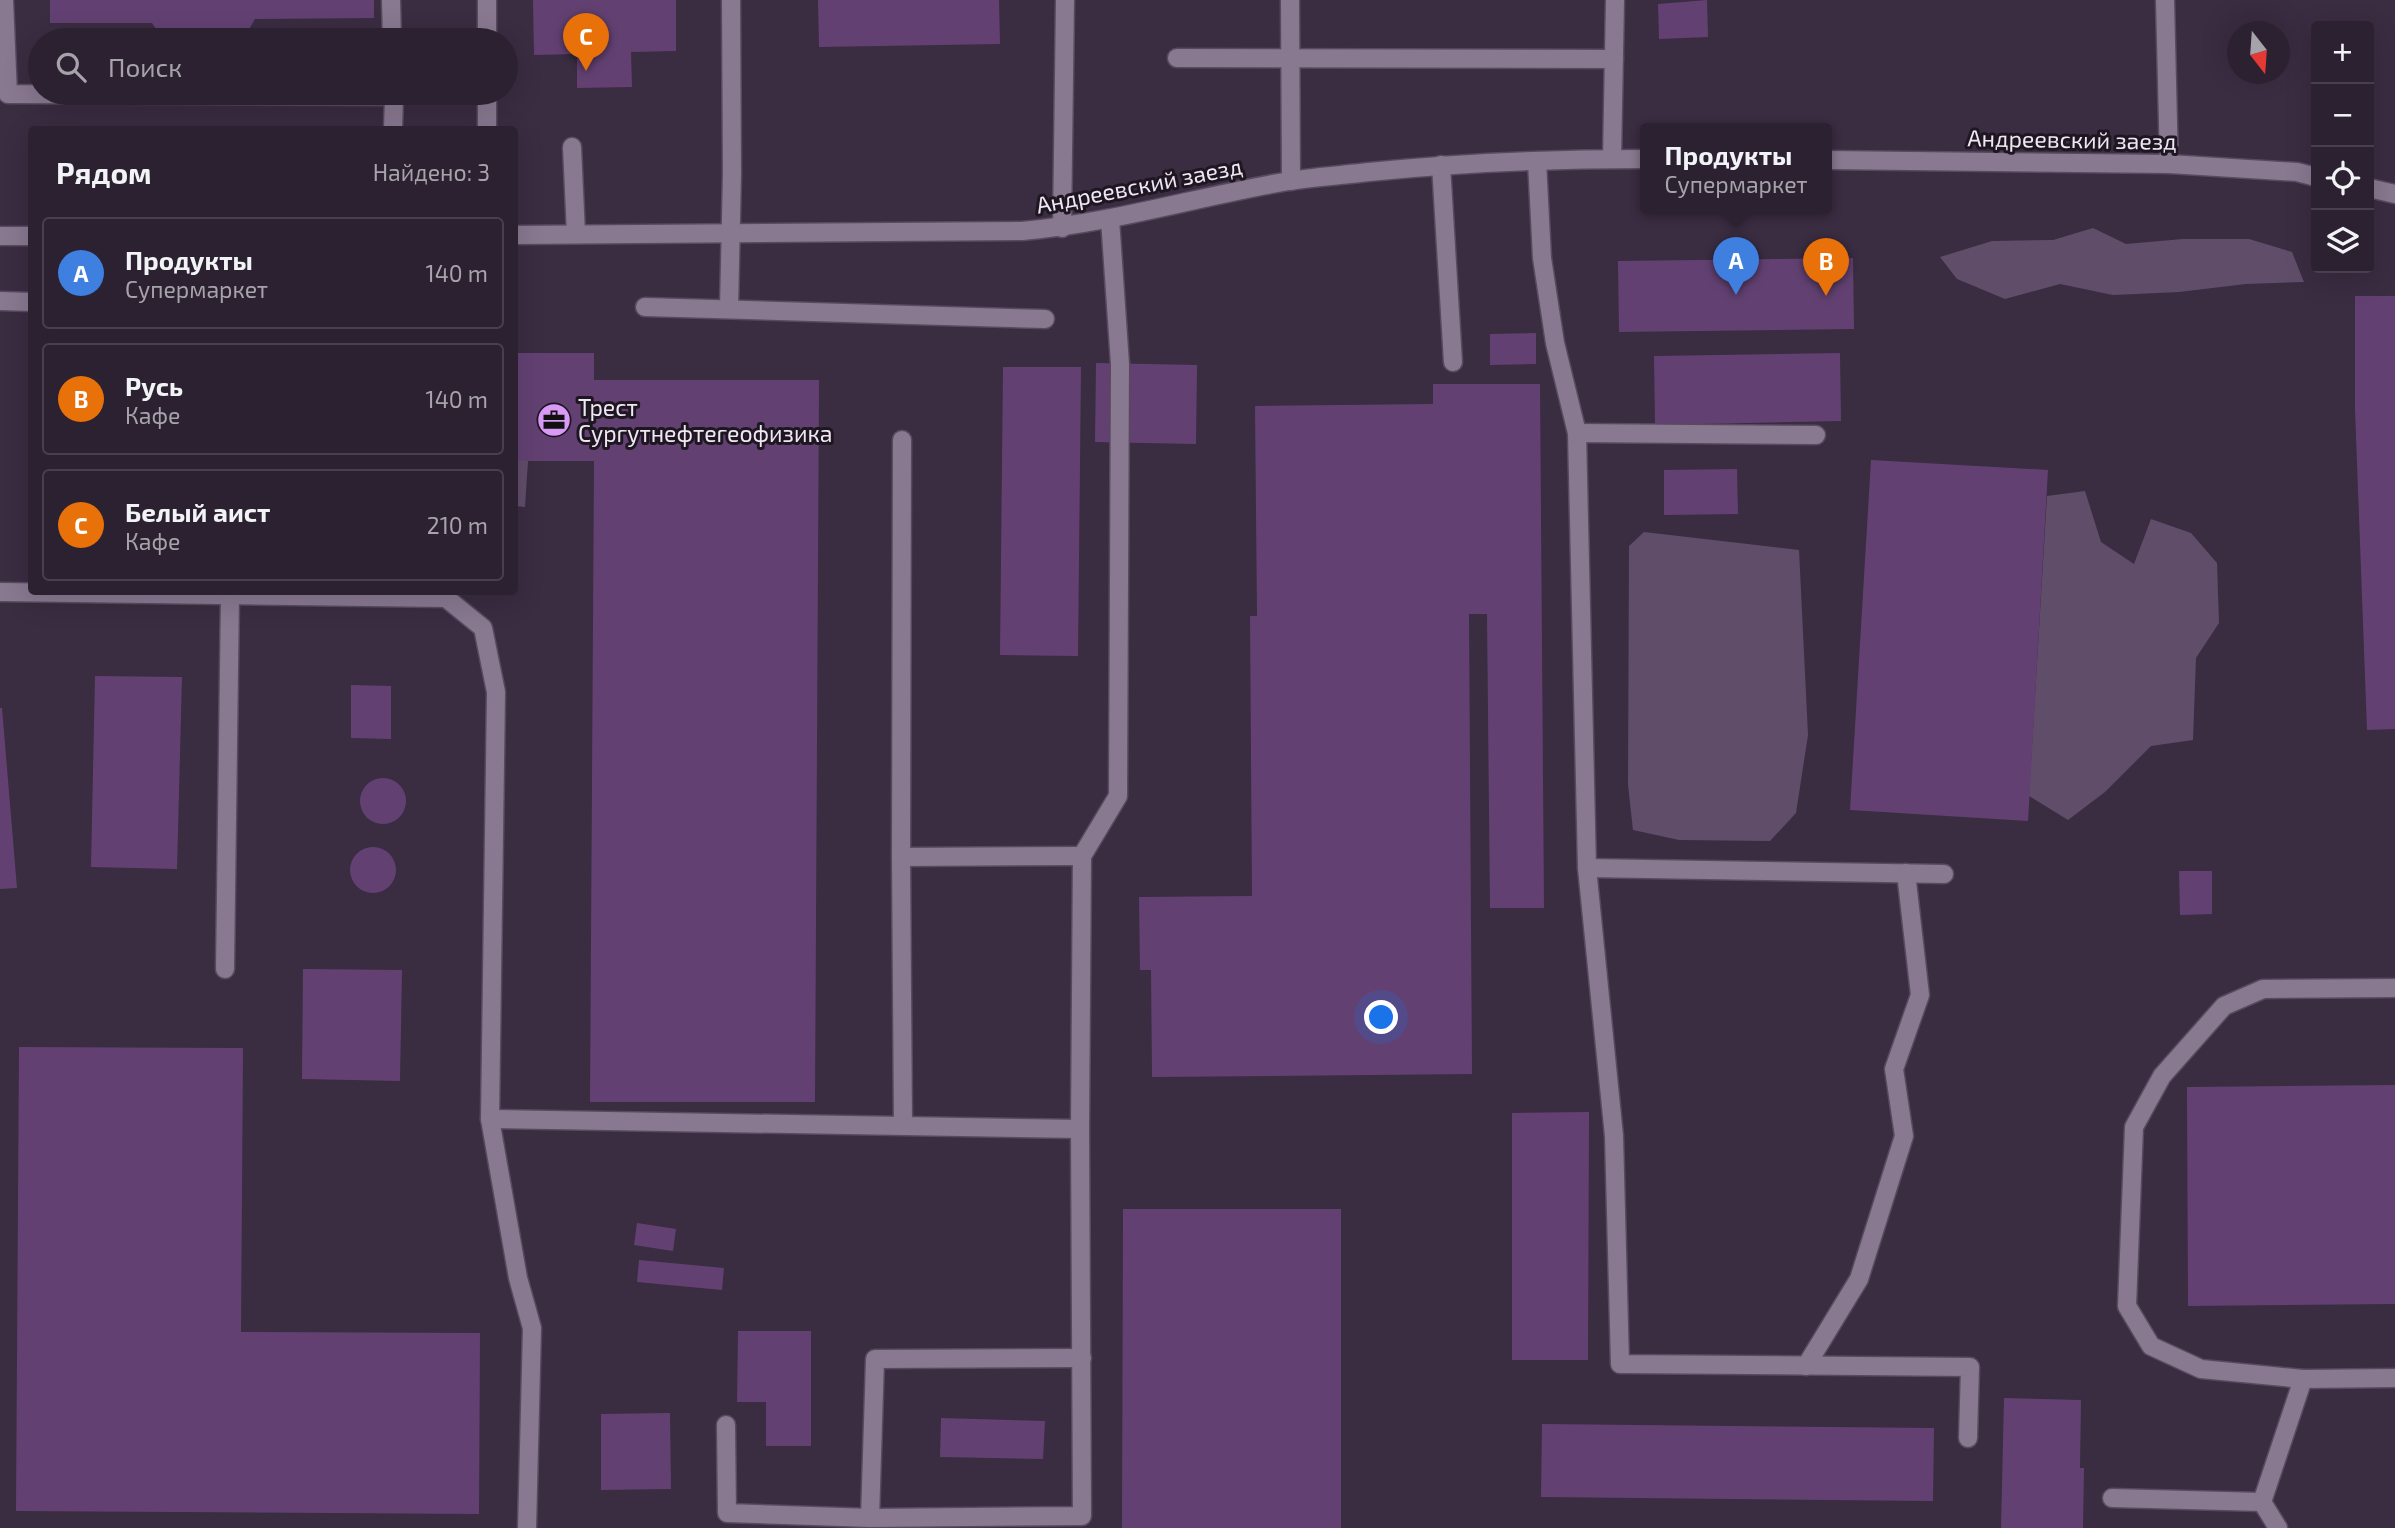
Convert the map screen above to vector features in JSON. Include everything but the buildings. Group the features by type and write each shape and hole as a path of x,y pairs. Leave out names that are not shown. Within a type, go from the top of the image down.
{"street":[{"path":"4,0 8,94 28,94"},
{"path":"391,0 392,28"},
{"path":"487,0 487,28"},
{"path":"729,309 732,173 731,0"},
{"path":"1062,228 1065,0"},
{"path":"1290,0 1291,181"},
{"path":"1612,159 1615,0"},
{"path":"2165,0 2169,164"},
{"path":"1177,58 1614,60"},
{"path":"393,126 394,105"},
{"path":"487,105 487,126"},
{"path":"572,147 576,234"},
{"name":"Андреевский заезд","path":"518,235 1022,231 1062,228 1291,181 1441,165 1537,160 1640,159"},
{"path":"1537,160 1542,258 1555,343 1577,433 1587,868 1614,1136 1620,1364 1970,1367 1968,1438"},
{"name":"Андреевский заезд","path":"1832,160 2169,164 2297,172 2311,176"},
{"path":"1441,165 1453,362"},
{"path":"2374,189 2395,194"},
{"path":"726,1425 727,1513 870,1518 1082,1516 1082,856 1118,796 1120,364 1110,219"},
{"path":"0,236 28,236"},
{"path":"0,301 28,302"},
{"path":"645,307 1045,319"},
{"path":"1577,433 1816,435"},
{"path":"902,440 901,857 904,1125"},
{"path":"0,592 28,592"},
{"path":"225,969 230,595 446,598 483,628 496,692 490,1119 518,1278 532,1328 527,1528"},
{"path":"901,857 1082,856"},
{"path":"1587,868 1944,874"},
{"path":"1806,1366 1859,1279 1904,1136 1894,1069 1920,995 1906,873"},
{"path":"2395,988 2263,989 2224,1006 2162,1076 2134,1127 2127,1306 2151,1346 2201,1369 2304,1379 2395,1378"},
{"path":"490,1119 1080,1129"},
{"path":"870,1518 874,1359 1082,1358"},
{"path":"2262,1502 2304,1379"},
{"path":"2112,1498 2262,1502"},
{"path":"2262,1502 2278,1528"}],"shaded area":[{"path":"2093,228 2126,244 2183,239 2249,239 2292,252 2304,282 2113,295 2060,284 2005,299 1957,279 1940,257 1992,241 2053,240"},
{"path":"518,461 528,461 525,507 518,506"},
{"path":"2085,491 2101,542 2134,564 2151,519 2191,533 2217,563 2219,623 2196,658 2193,740 2151,746 2105,792 2068,820 2029,796 2047,496"},
{"path":"1644,532 1799,550 1808,735 1796,813 1770,841 1679,840 1633,830 1628,785 1629,546"}],"place":[{"name":"Белый аист","path":"586,71"},
{"name":"Продукты","path":"1736,295"},
{"name":"Русь","path":"1826,296"},
{"name":"Трест Сургутнефтегеофизика","path":"554,420"}]}
